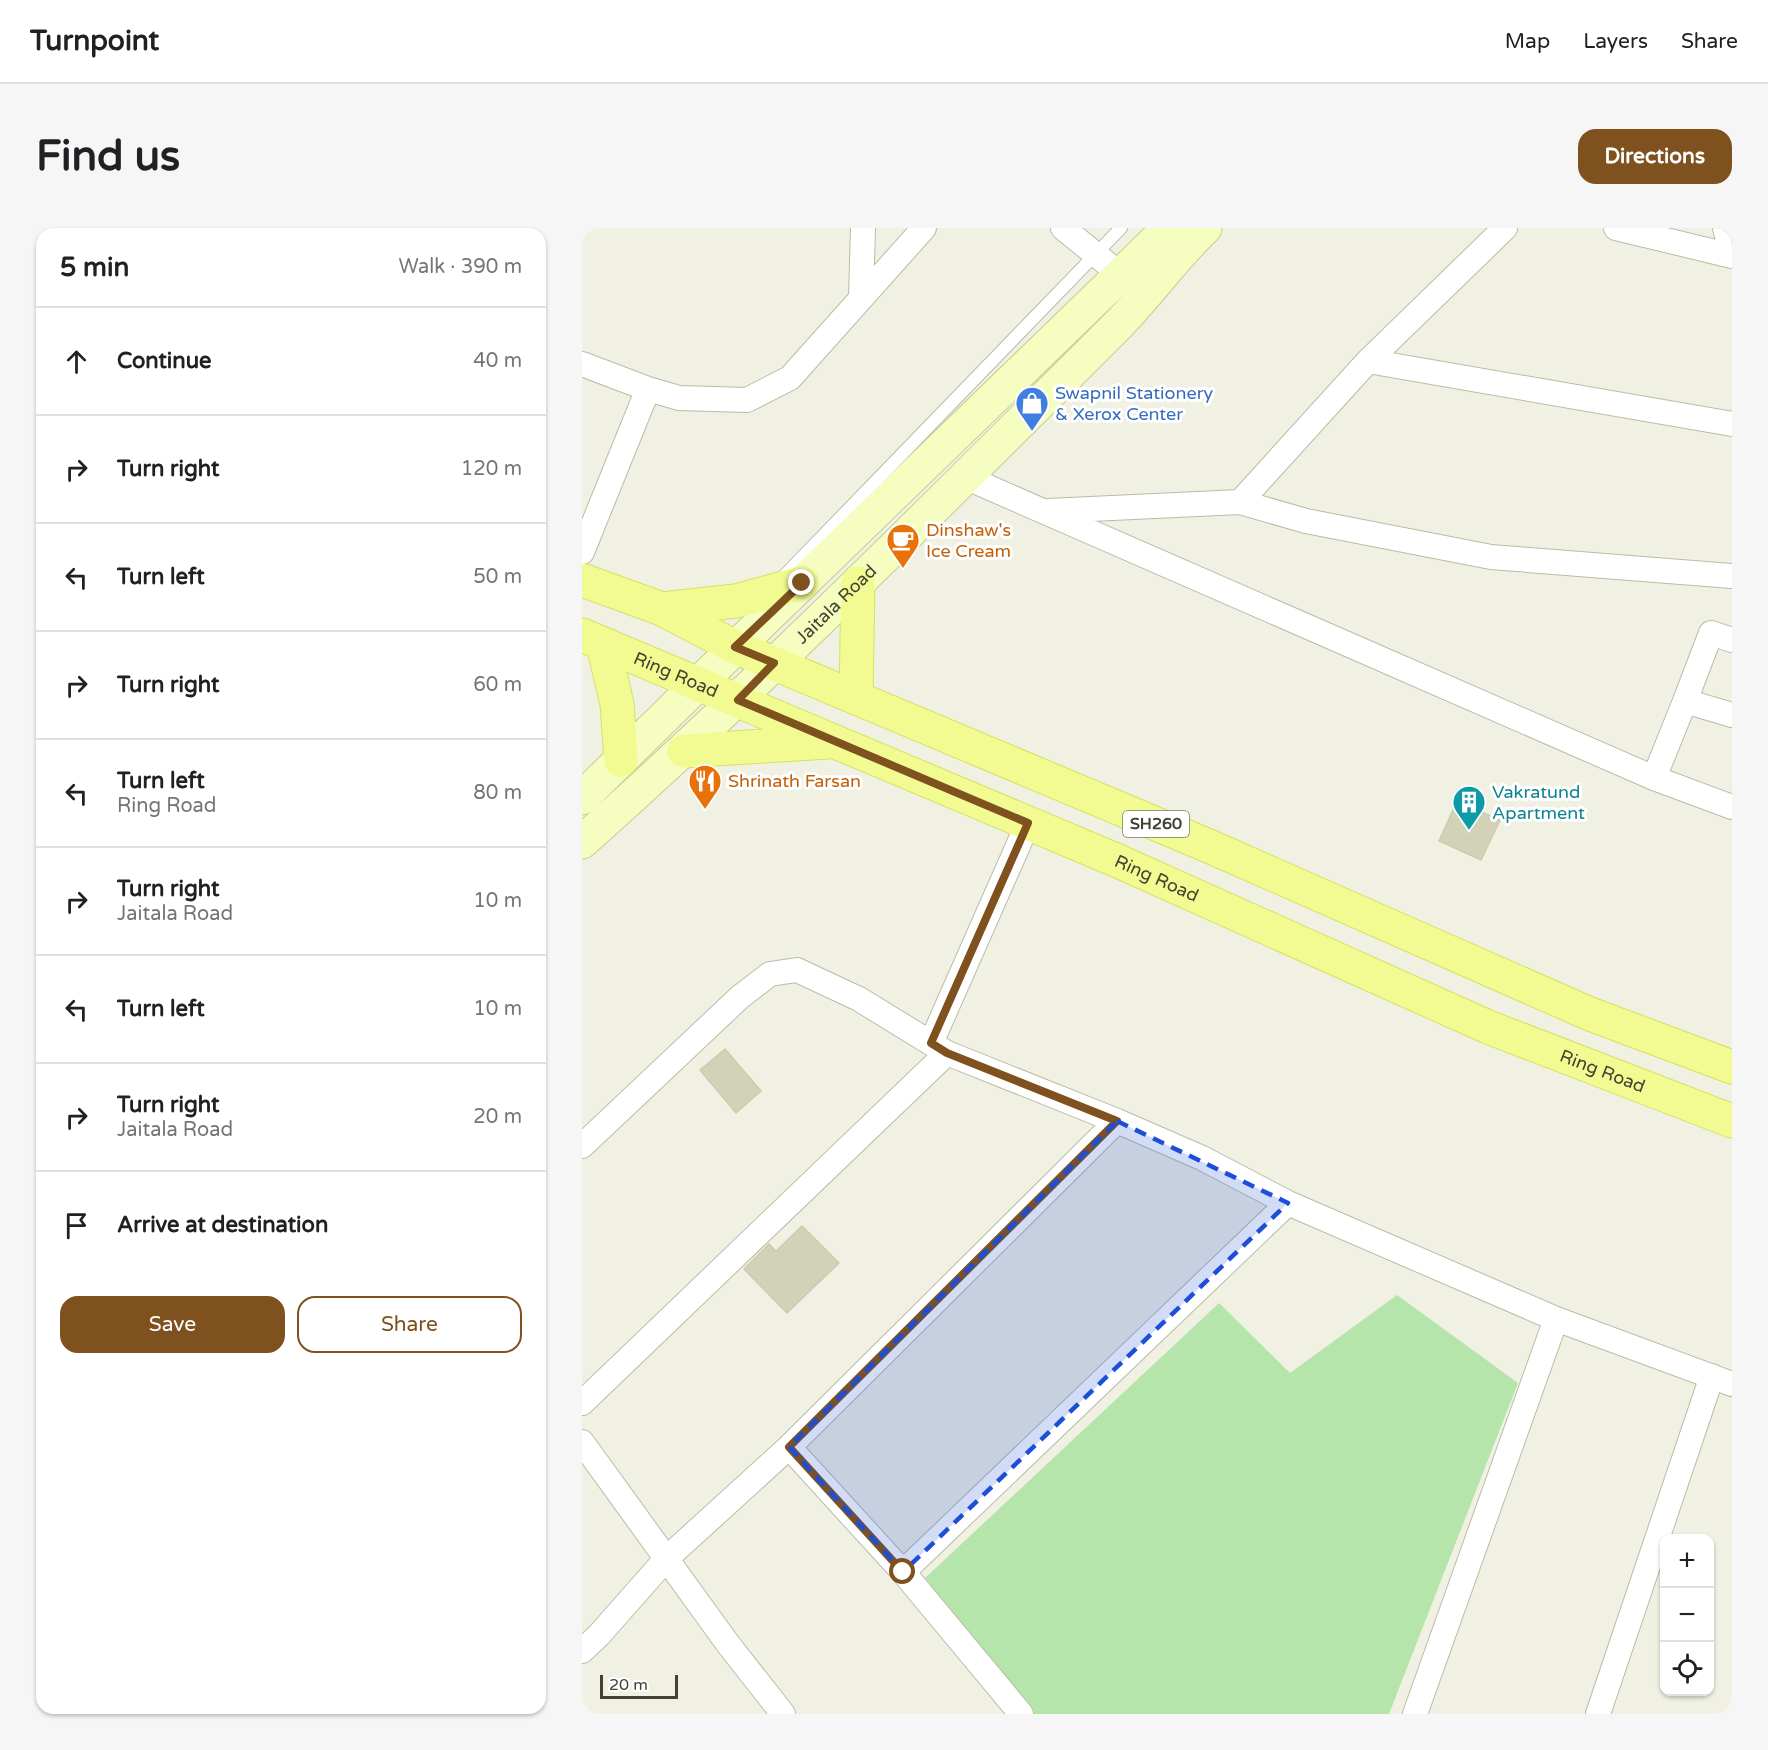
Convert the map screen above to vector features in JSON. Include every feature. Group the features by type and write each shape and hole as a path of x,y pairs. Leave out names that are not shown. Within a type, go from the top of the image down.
{"main road":[{"path":"582,798 1169,228"},
{"name":"Jaitala Road","path":"582,843 684,751 858,583 1121,322 1205,228"},
{"name":"SH260","path":"582,580 662,609 735,647 1211,847 1590,1014 1732,1067"},
{"path":"662,609 736,602 802,583"},
{"path":"856,698 858,583"},
{"path":"593,640 617,704 621,760"},
{"name":"Ring Road","path":"593,640 1118,861 1488,1027 1732,1121"},
{"path":"684,751 836,742"}],"street":[{"path":"861,297 863,228"},
{"path":"582,364 679,398 747,400 790,378 924,228"},
{"path":"1063,228 1121,275"},
{"path":"1240,502 1368,361 1505,228"},
{"path":"1616,228 1732,257 1725,228"},
{"path":"1368,361 1732,424"},
{"path":"582,552 648,389"},
{"path":"965,477 1654,778 1732,807"},
{"path":"1044,512 1240,502 1306,521 1491,557 1732,576"},
{"path":"1654,778 1711,633 1732,640"},
{"path":"1685,701 1732,715"},
{"path":"582,1404 939,1048 1028,823"},
{"path":"582,1146 740,997 770,974 797,970 859,999 939,1048 1202,1158 1288,1203 1556,1319 1722,1380 1598,1714"},
{"path":"582,1651 666,1559 789,1447 1117,1121"},
{"path":"903,1572 1288,1203"},
{"path":"1415,1714 1556,1319"},
{"path":"582,1442 728,1644 783,1714"},
{"path":"789,1447 903,1572 1021,1714"}],"lane":[{"path":"768,593 1121,228"}],"highlighted area":[{"path":"1117,1121 1288,1203 903,1572 789,1447"}],"green space":[{"path":"1397,1295 1518,1383 1389,1714 1033,1714 925,1578 1219,1303 1290,1373"}],"building":[{"name":"Vakratund Apartment","path":"1457,801 1500,820 1481,860 1439,841"},
{"path":"725,1049 761,1091 736,1113 700,1070"},
{"path":"802,1226 839,1263 787,1313 744,1269 769,1244 776,1251"}],"place":[{"name":"Swapnil Stationery & Xerox Center","path":"1032,432"},
{"name":"Dinshaw's Ice Cream","path":"903,569"},
{"name":"Shrinath Farsan","path":"705,810"},
{"name":"Vakratund Apartment","path":"1469,831"}],"route":[{"path":"802,583 735,647 774,663 738,700 1028,823 931,1043 947,1053 1117,1121 789,1447 903,1572"}]}
